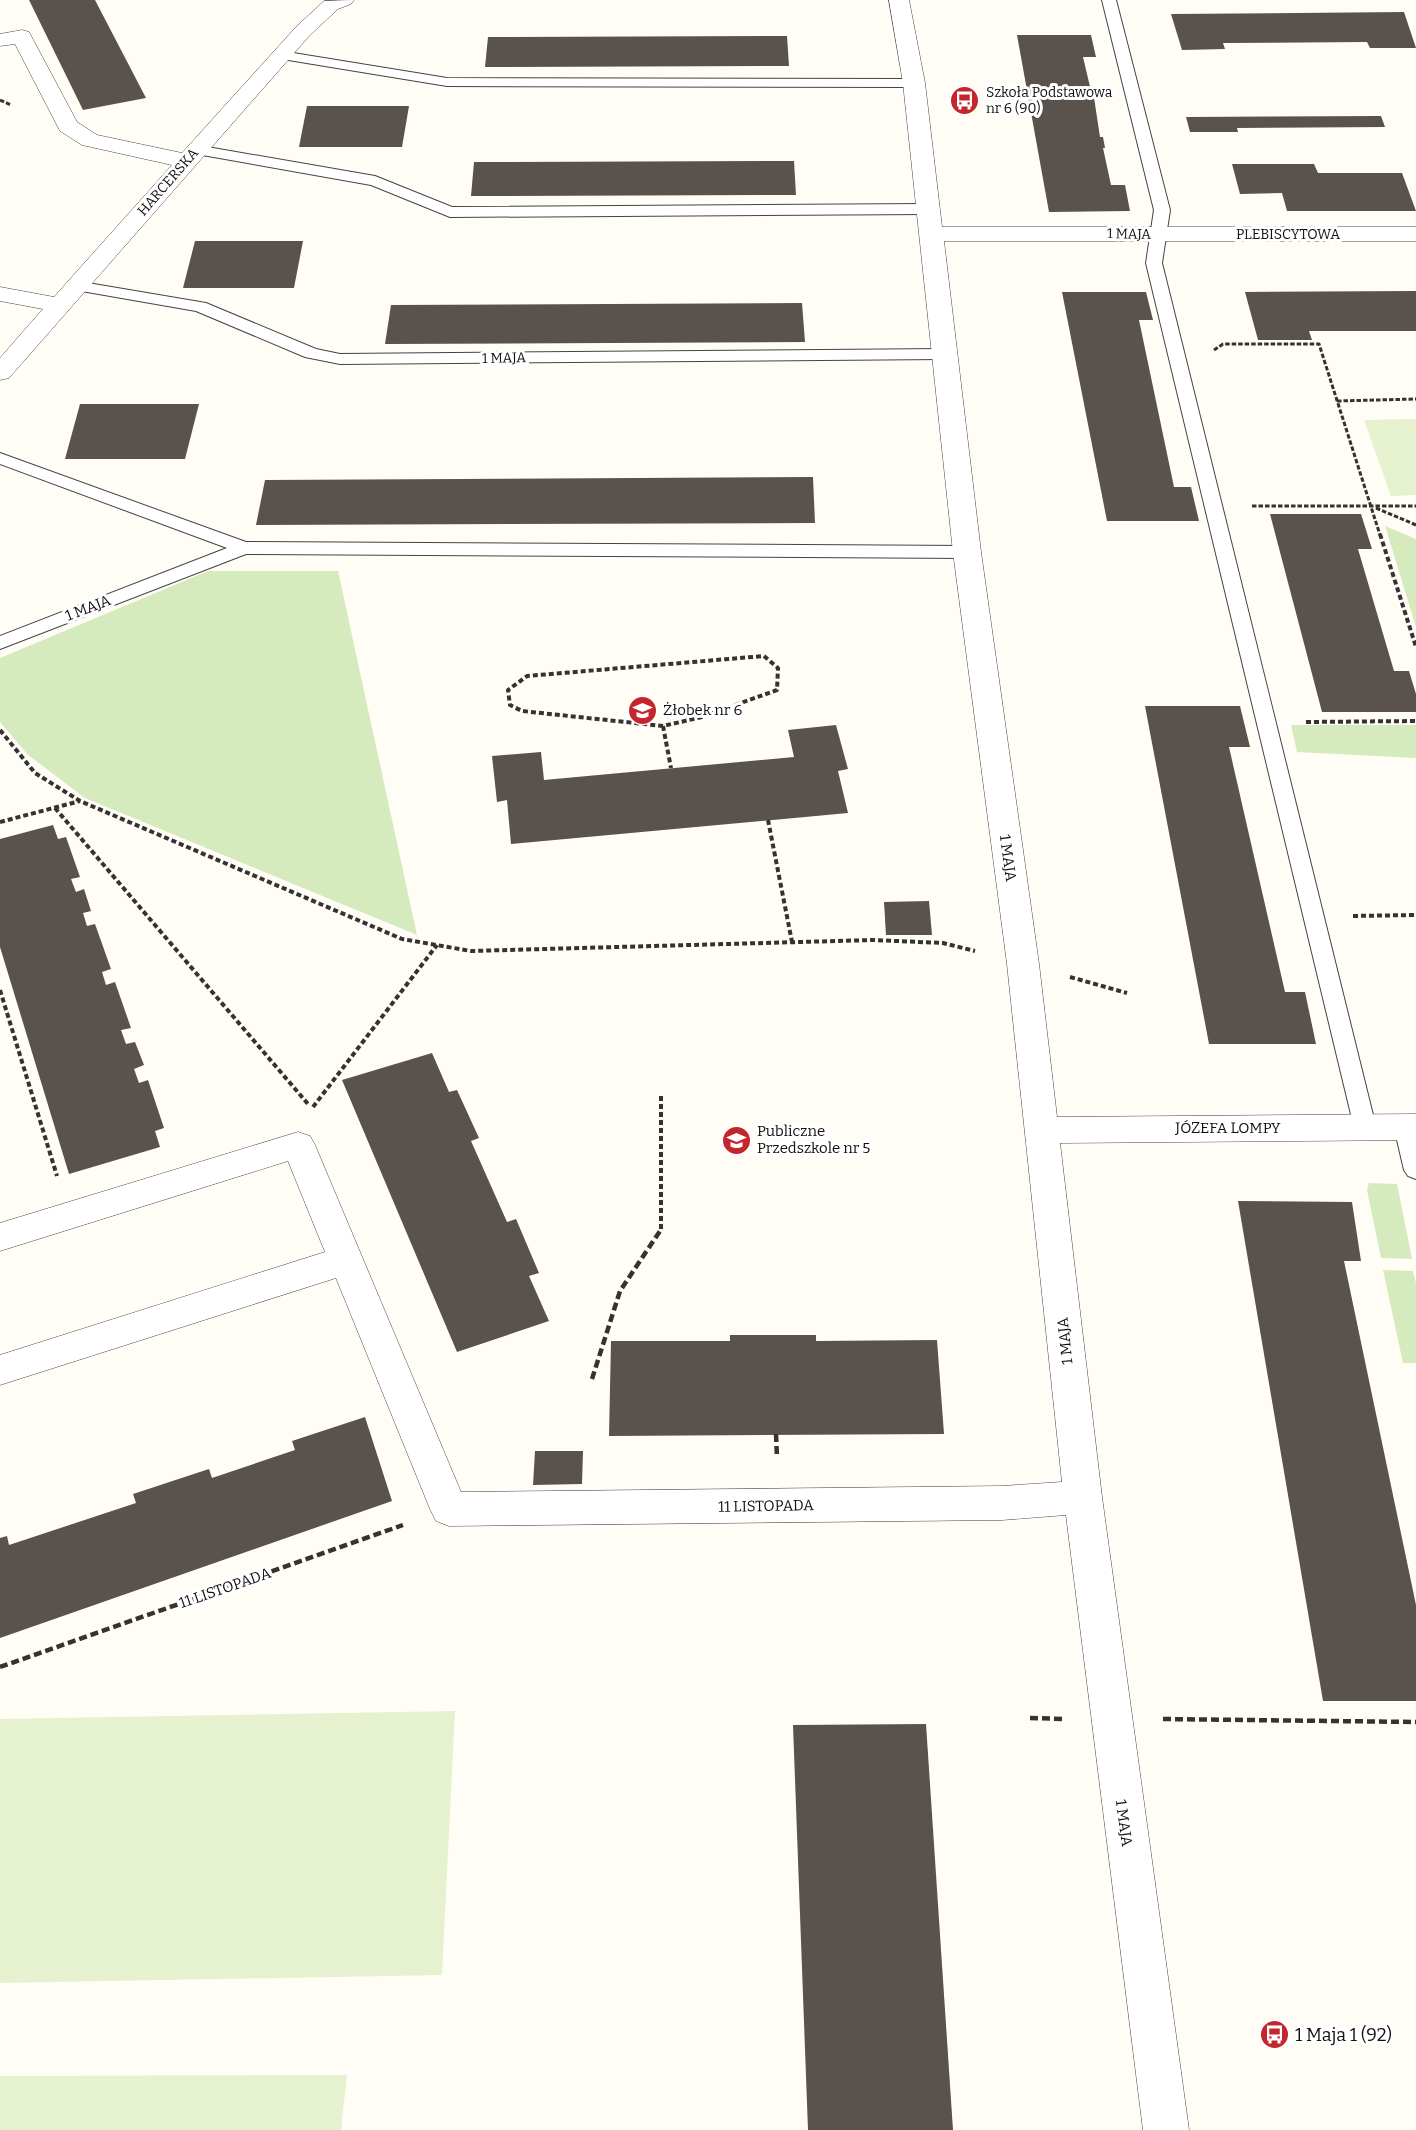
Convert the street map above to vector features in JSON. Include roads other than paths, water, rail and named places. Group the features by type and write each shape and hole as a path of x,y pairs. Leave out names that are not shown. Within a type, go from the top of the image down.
{"street":[{"name":"HARCERSKA","path":"0,374 281,55 331,6 344,0"},
{"name":"1 MAJA","path":"899,0 914,82 943,354 967,552 1023,964 1110,1720 1166,2130"},
{"path":"0,40 22,36 68,126 76,134 90,140 191,155"},
{"name":"1 MAJA","path":"928,222 1160,235"},
{"name":"PLEBISCYTOWA","path":"1160,235 1416,234"},
{"path":"0,294 60,305"},
{"name":"JÓZEFA LOMPY","path":"1041,1130 1410,1127"},
{"path":"0,1238 298,1145 346,1260 0,1370"},
{"name":"11 LISTOPADA","path":"346,1260 449,1509 1002,1503 1083,1497"}],"lane":[{"name":"1 MAJA","path":"1109,0 1162,210 1160,235"},
{"path":"281,55 447,82 914,82"},
{"name":"1 MAJA","path":"191,155 375,181 450,212 928,222"},
{"path":"1160,235 1154,263 1365,1127"},
{"name":"1 MAJA","path":"76,286 200,307 310,354 340,359 943,354"},
{"name":"1 MAJA","path":"0,458 244,548 967,552"},
{"name":"1 MAJA","path":"0,643 244,548"},
{"path":"1410,1127 1416,1170"}],"place":[{"name":"Szkoła Podstawowa nr 6 (90)","path":"965,100"},
{"name":"Żłobek nr 6","path":"642,710"},
{"name":"Publiczne Przedszkole nr 5","path":"736,1140"},
{"name":"1 Maja 1 (92)","path":"1274,2035"}]}
